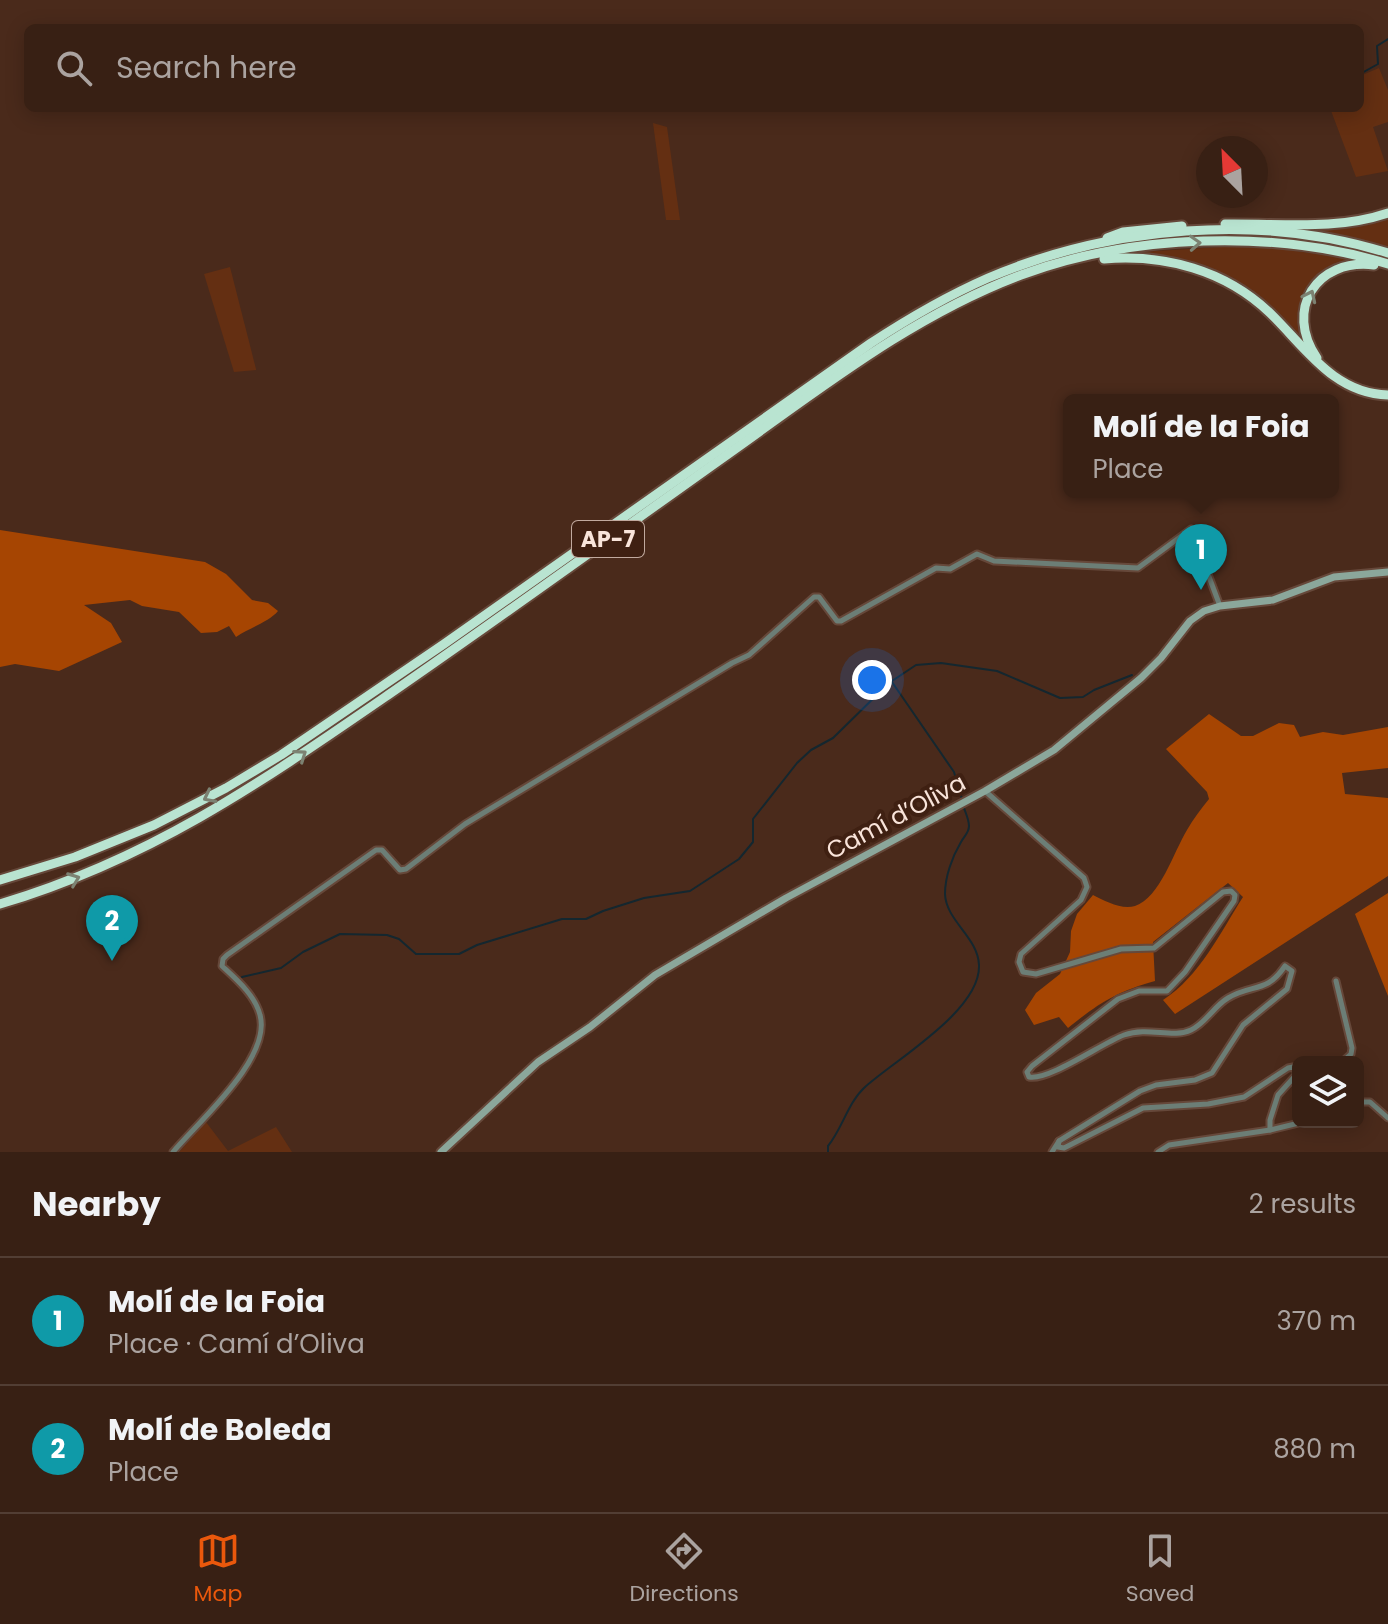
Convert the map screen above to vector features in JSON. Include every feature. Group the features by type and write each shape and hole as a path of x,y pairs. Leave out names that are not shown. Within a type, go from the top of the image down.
{"highway":[{"path":"1282,234 1388,213"},
{"name":"AP-7","path":"0,880 115,841 226,788 444,644 906,320 991,277 1123,232 1245,227 1352,244 1388,253"},
{"name":"AP-7","path":"0,904 75,880 111,864 227,803 449,653 871,354 956,303 1024,274 1081,258 1153,245 1239,241 1282,234 1320,248 1388,265"},
{"path":"1024,274 1099,259 1136,257 1185,264 1221,279 1253,300 1309,357 1354,388 1388,395"},
{"path":"1324,367 1307,342 1302,319 1313,287 1328,273 1343,266 1357,263 1388,265"}],"street":[{"path":"173,1152 243,1071 260,1037 259,1009 222,966 227,955 376,850 382,850 400,870 406,869 465,824 749,655 814,597 819,597 837,621 841,621 936,568 950,569 977,554 994,561 1138,568 1191,529 1220,606"},
{"name":"Camí d’Oliva","path":"441,1152 538,1062 590,1027 655,975 786,898 985,791 1064,742 1151,668 1190,621 1204,611 1220,606 1273,600 1334,577 1388,572"},
{"path":"985,791 1086,882 1081,900 1021,954 1019,962 1023,972 1036,974 1121,949 1154,948 1223,892 1231,891 1235,895 1196,958 1167,991 1139,991 1110,1004 1032,1066 1027,1072 1029,1077 1034,1079 1127,1034 1147,1030 1173,1034 1188,1031 1205,1020 1226,999 1274,982 1285,966 1292,971 1287,989 1243,1025 1212,1073 1195,1080 1145,1089 1059,1141 1052,1152"},
{"path":"1336,981 1352,1048 1349,1056"},
{"path":"1059,1141 1058,1147 1064,1148 1143,1108 1198,1105 1249,1095 1292,1067"},
{"path":"1270,1130 1272,1112 1280,1090 1292,1079"},
{"path":"1364,1102 1370,1102 1388,1118"},
{"path":"1158,1152 1169,1145 1292,1125"}],"shaded area":[{"path":"1379,68 1388,90 1388,122 1373,127 1388,171 1356,177 1332,112 1364,112 1364,74"},
{"path":"653,123 667,127 680,220 666,220"},
{"path":"1388,216 1388,247 1306,229"},
{"path":"1237,246 1353,259 1326,271 1307,291 1300,318 1305,347 1259,300 1223,275 1174,259 1123,253"},
{"path":"230,267 256,370 234,372 204,274"},
{"path":"0,530 205,562 226,574 252,600 268,603 278,611 236,637 229,626 217,632 201,633 179,612 142,606 130,600 84,605 111,623 122,642 59,671 15,664 0,667"},
{"path":"1209,714 1241,736 1253,736 1279,723 1294,725 1300,737 1323,732 1343,735 1388,727 1388,768 1342,773 1345,794 1388,798 1388,876 1175,1014 1163,1000 1199,966 1243,897 1228,883 1153,942 1155,981 1108,999 1068,1028 1059,1017 1034,1025 1025,1010 1036,993 1060,974 1070,952 1071,931 1077,914 1093,895 1124,907 1144,901 1159,884 1189,826 1209,799 1207,792 1166,749"},
{"path":"1388,893 1388,996 1355,914"},
{"path":"206,1122 228,1151 276,1127 292,1152 179,1152"}],"waterway":[{"path":"1364,72 1378,64 1377,46 1388,39"},
{"path":"242,977 281,968 303,952 340,934 387,935 399,939 416,954 459,954 477,945 562,919 586,919 644,898 690,891 739,859 753,842 753,819 797,763 811,750 833,738 889,683 916,665 941,663 997,671 1060,698 1083,697 1132,675"},
{"path":"892,682 954,772 962,799"},
{"path":"828,1152 828,1146 858,1094 951,1017 976,982 977,955 951,913 945,894 952,861 969,828 964,808"}],"place":[{"name":"Molí de la Foia","path":"1201,590"},
{"name":"Molí de Boleda","path":"112,961"}]}
